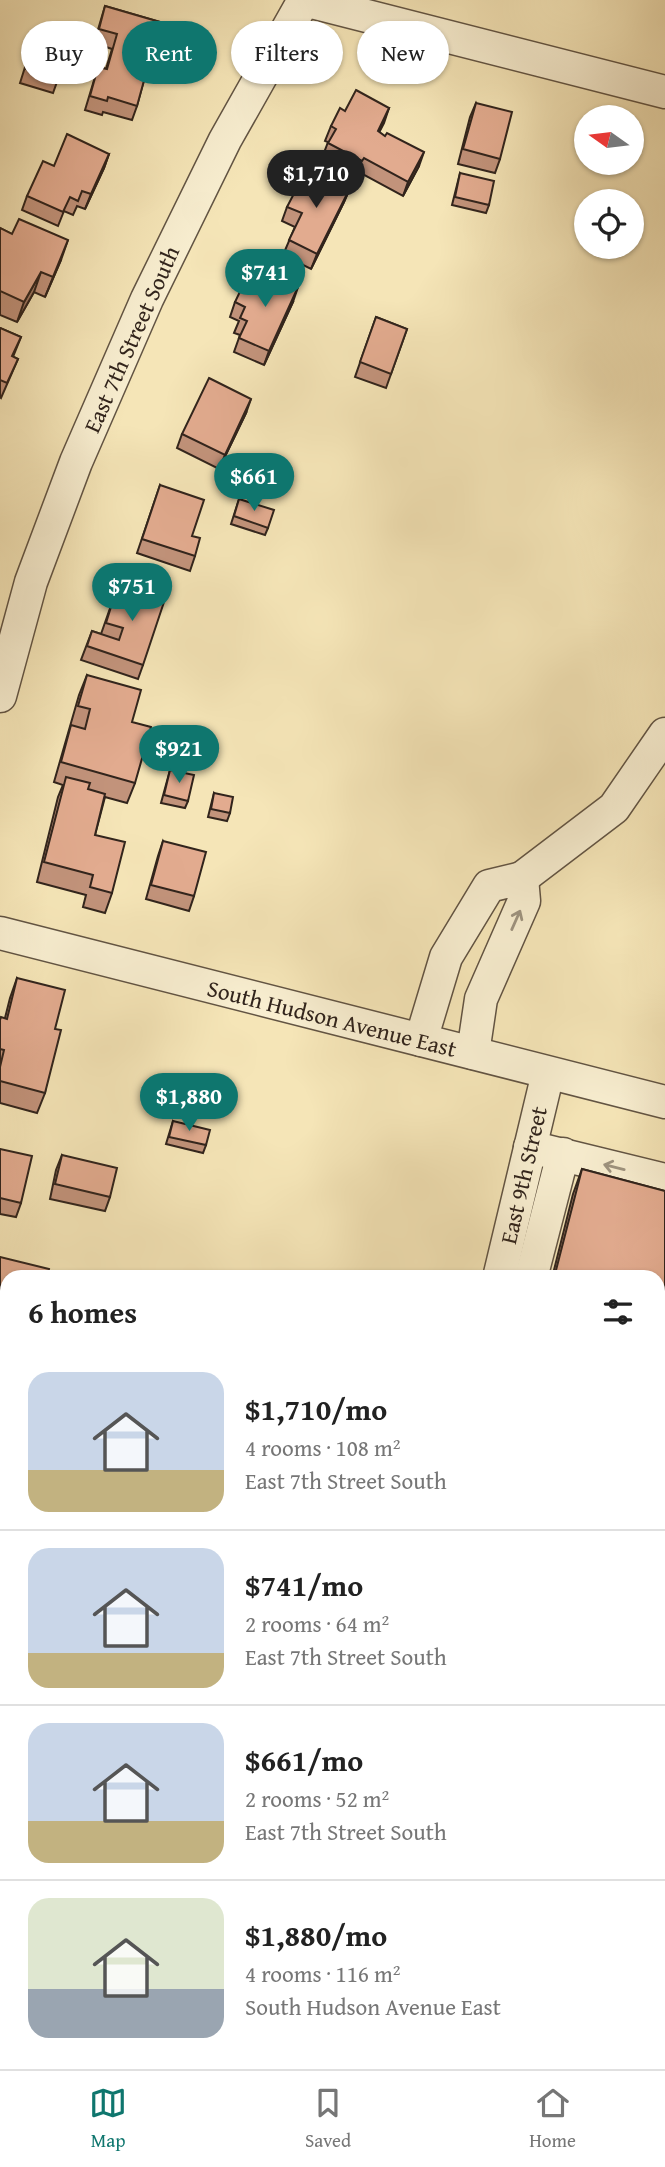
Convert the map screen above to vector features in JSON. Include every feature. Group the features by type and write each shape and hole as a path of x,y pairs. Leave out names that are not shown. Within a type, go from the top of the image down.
{"street":[{"path":"304,0 665,92"},
{"name":"East 7th Street South","path":"0,696 31,582 76,462 147,299 225,140 304,0"},
{"path":"421,1040 446,957 489,886 522,878 614,808 665,734"},
{"path":"473,1054 481,999 524,901 522,878"},
{"name":"South Hudson Avenue East","path":"0,933 665,1102"},
{"path":"446,957 494,969"},
{"name":"East 9th Street","path":"501,1270 548,1073"},
{"path":"530,1147 665,1180"},
{"path":"533,1270 563,1154"}],"building":[{"path":"105,6 157,21 122,21 122,84 143,84 137,106 108,97 107,101 90,96 93,84 108,84 108,66 117,34 108,32 108,21 101,21"},
{"path":"356,90 389,108 378,131 424,152 408,182 364,158 362,161 328,143 336,129 331,126 340,108 345,111"},
{"path":"476,103 512,112 500,159 463,149"},
{"path":"67,134 109,154 91,194 82,191 78,201 70,197 63,212 27,196 43,161 54,166"},
{"path":"314,170 350,188 317,254 289,240 302,213 287,207 301,180 308,183"},
{"path":"460,173 494,181 489,205 455,197"},
{"path":"19,219 68,240 53,277 41,272 24,302 0,291 0,228 12,234"},
{"path":"262,271 298,287 269,351 239,338 247,321 240,318 245,307 235,302 246,279 257,284"},
{"path":"376,317 407,329 391,374 360,362"},
{"path":"0,328 21,337 12,356 18,359 7,383 0,380"},
{"path":"209,378 251,399 225,455 182,434"},
{"path":"160,485 204,500 192,536 200,538 195,556 142,539"},
{"path":"239,499 274,510 268,528 234,516"},
{"path":"129,581 167,593 143,665 87,646 92,631 119,640 123,628 106,623 115,594 124,597"},
{"path":"87,675 141,690 132,722 151,727 135,783 61,762 71,725 85,729 90,709 78,706"},
{"path":"170,770 194,775 188,801 164,795"},
{"path":"66,777 90,783 88,789 105,794 95,835 125,842 112,893 90,887 93,875 44,862"},
{"path":"214,793 233,797 230,813 211,809"},
{"path":"163,841 206,852 194,896 151,885"},
{"path":"17,978 65,990 55,1029 61,1030 45,1093 0,1081 4,1050 0,1049 0,1020 1,1017 7,1019"},
{"path":"173,1121 210,1130 206,1145 169,1137"},
{"path":"0,1149 32,1156 21,1203 0,1198"},
{"path":"62,1155 117,1168 110,1197 55,1184"},
{"path":"582,1169 665,1191 665,1270 556,1270"},
{"path":"0,1257 49,1269 49,1270 0,1270"}]}
